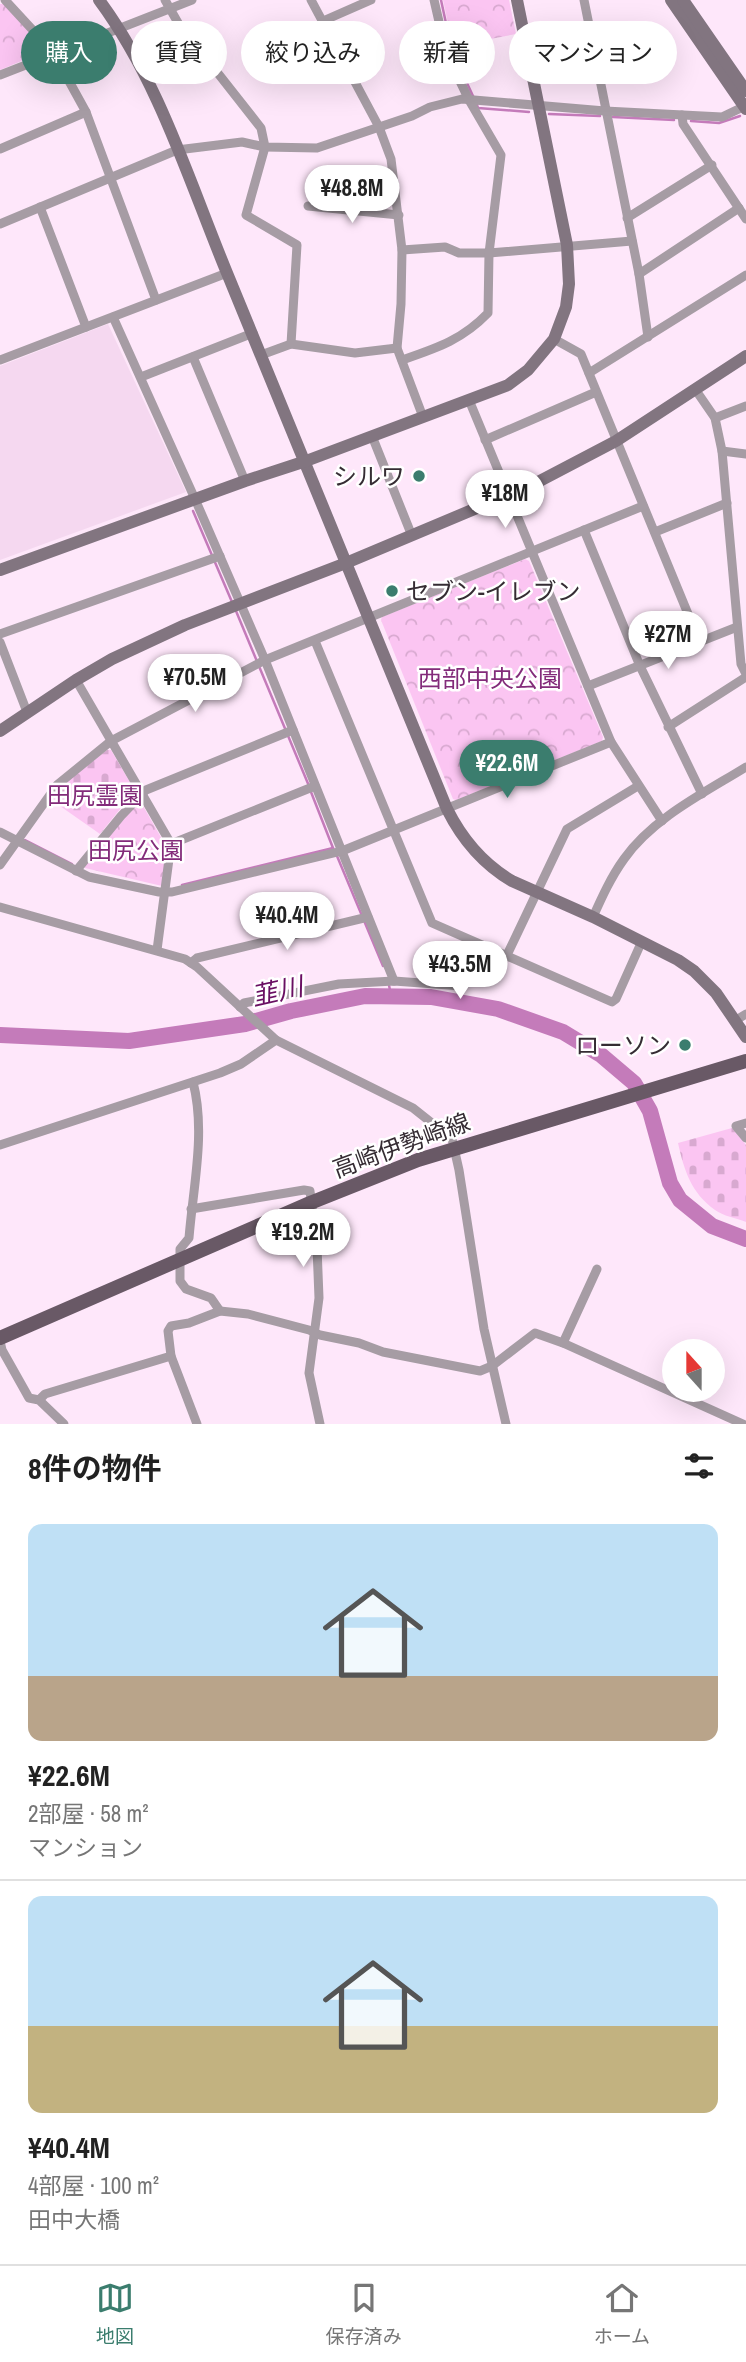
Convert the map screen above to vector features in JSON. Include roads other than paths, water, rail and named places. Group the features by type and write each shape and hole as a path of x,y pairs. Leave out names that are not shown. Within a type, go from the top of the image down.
{"main road":[{"name":"高崎伊勢崎線","path":"0,1340 310,1203 405,1165 746,1061"}],"street":[{"path":"5,0 24,21"},
{"path":"99,0 120,27 153,92 306,461 368,619 457,829 493,870 642,941 694,971 741,1017 746,1037"},
{"path":"117,28 167,4 192,0"},
{"path":"312,0 323,21 371,0"},
{"path":"402,360 449,344 488,313 489,253 501,155 468,100 446,52 434,0"},
{"path":"0,570 468,400 508,384 528,370 554,339 566,307 569,284 567,245 517,0"},
{"path":"583,0 639,274 648,337"},
{"path":"0,224 177,150 242,142 265,147 317,148 430,107 461,99 722,117 745,107 671,0"},
{"path":"682,0 746,91"},
{"path":"167,4 197,57 213,67 261,128 265,147 246,215 297,244 290,344"},
{"path":"0,75 21,66"},
{"path":"71,84 86,112 156,300"},
{"path":"356,84 379,127 391,159 402,250 397,348 423,417"},
{"path":"0,149 86,112"},
{"path":"682,115 683,124 746,219"},
{"path":"627,218 712,165"},
{"path":"307,206 399,215"},
{"path":"40,207 86,327"},
{"path":"639,274 739,208"},
{"path":"402,250 445,247 459,253 489,253 632,241"},
{"path":"0,360 227,273"},
{"path":"589,373 746,275"},
{"path":"113,317 265,660 394,981"},
{"path":"141,377 253,333"},
{"path":"554,339 581,354 700,643"},
{"path":"261,355 290,344 355,353 397,348"},
{"path":"0,731 76,680 185,625 346,563 508,496 616,441 746,356"},
{"path":"193,357 245,481"},
{"path":"668,727 746,676 741,664 737,627 722,451 715,418 695,389"},
{"path":"485,440 596,392"},
{"path":"468,400 611,743 662,821"},
{"path":"715,418 746,406"},
{"path":"372,436 412,536"},
{"path":"722,451 746,454"},
{"path":"655,532 727,503"},
{"path":"0,865 57,785 111,741 265,660 643,506"},
{"path":"584,530 640,666 702,794"},
{"path":"0,634 220,556"},
{"path":"588,686 737,627"},
{"path":"315,641 432,923 612,1002 616,999 642,941"},
{"path":"0,642 27,712"},
{"path":"76,680 171,844 157,950"},
{"path":"76,871 141,793 293,730"},
{"path":"0,832 89,877 165,892 342,851 611,743"},
{"path":"593,917 625,856 662,821 746,767"},
{"path":"171,844 315,786"},
{"path":"507,955 567,829 638,786"},
{"path":"0,907 157,950 191,963 276,1040 413,1108 452,1139 492,1366 506,1424"},
{"path":"191,963 197,958 368,917"},
{"path":"242,1009 244,1003 339,984 394,981 462,986 477,944"},
{"path":"0,1145 241,1064 276,1040"},
{"path":"193,1082 198,1114 198,1139 189,1238 180,1249 180,1281 186,1289 211,1298 220,1311"},
{"path":"746,1123 736,1126 746,1138"},
{"path":"191,1209 310,1191 317,1247 319,1298 309,1373 320,1424"},
{"path":"563,1343 597,1269"},
{"path":"197,1424 171,1356 168,1331 171,1326 189,1323 220,1311 248,1314 410,1358 480,1371 492,1366 535,1333 743,1424"},
{"path":"0,1340 2,1350 29,1398 39,1400 64,1424"},
{"path":"39,1400 45,1394 171,1356"}],"waterway":[{"path":"441,0 452,51 473,96"},
{"path":"476,102 478,108 529,112"},
{"path":"549,114 600,116"},
{"path":"691,121 719,123 740,116"},
{"path":"613,117 674,120"},
{"path":"193,511 232,602"},
{"path":"236,611 309,786"},
{"path":"311,792 333,848"},
{"path":"25,840 72,864"},
{"path":"182,885 333,848 334,850"},
{"path":"337,856 383,966"},
{"path":"389,985 391,996"},
{"name":"韮川","path":"0,1035 129,1041 245,1024 291,1011 365,996 431,997 498,1009 563,1032 601,1055 634,1083 650,1111 670,1183 680,1200 712,1226 746,1239"}],"place":[{"name":"シルワ","path":"419,476"},
{"name":"セブン-イレブン","path":"392,591"},
{"name":"ローソン","path":"685,1045"}],"park label":[{"name":"西部中央公園","path":"490,678"},
{"name":"田尻霊園","path":"95,795"},
{"name":"田尻公園","path":"136,850"}]}
